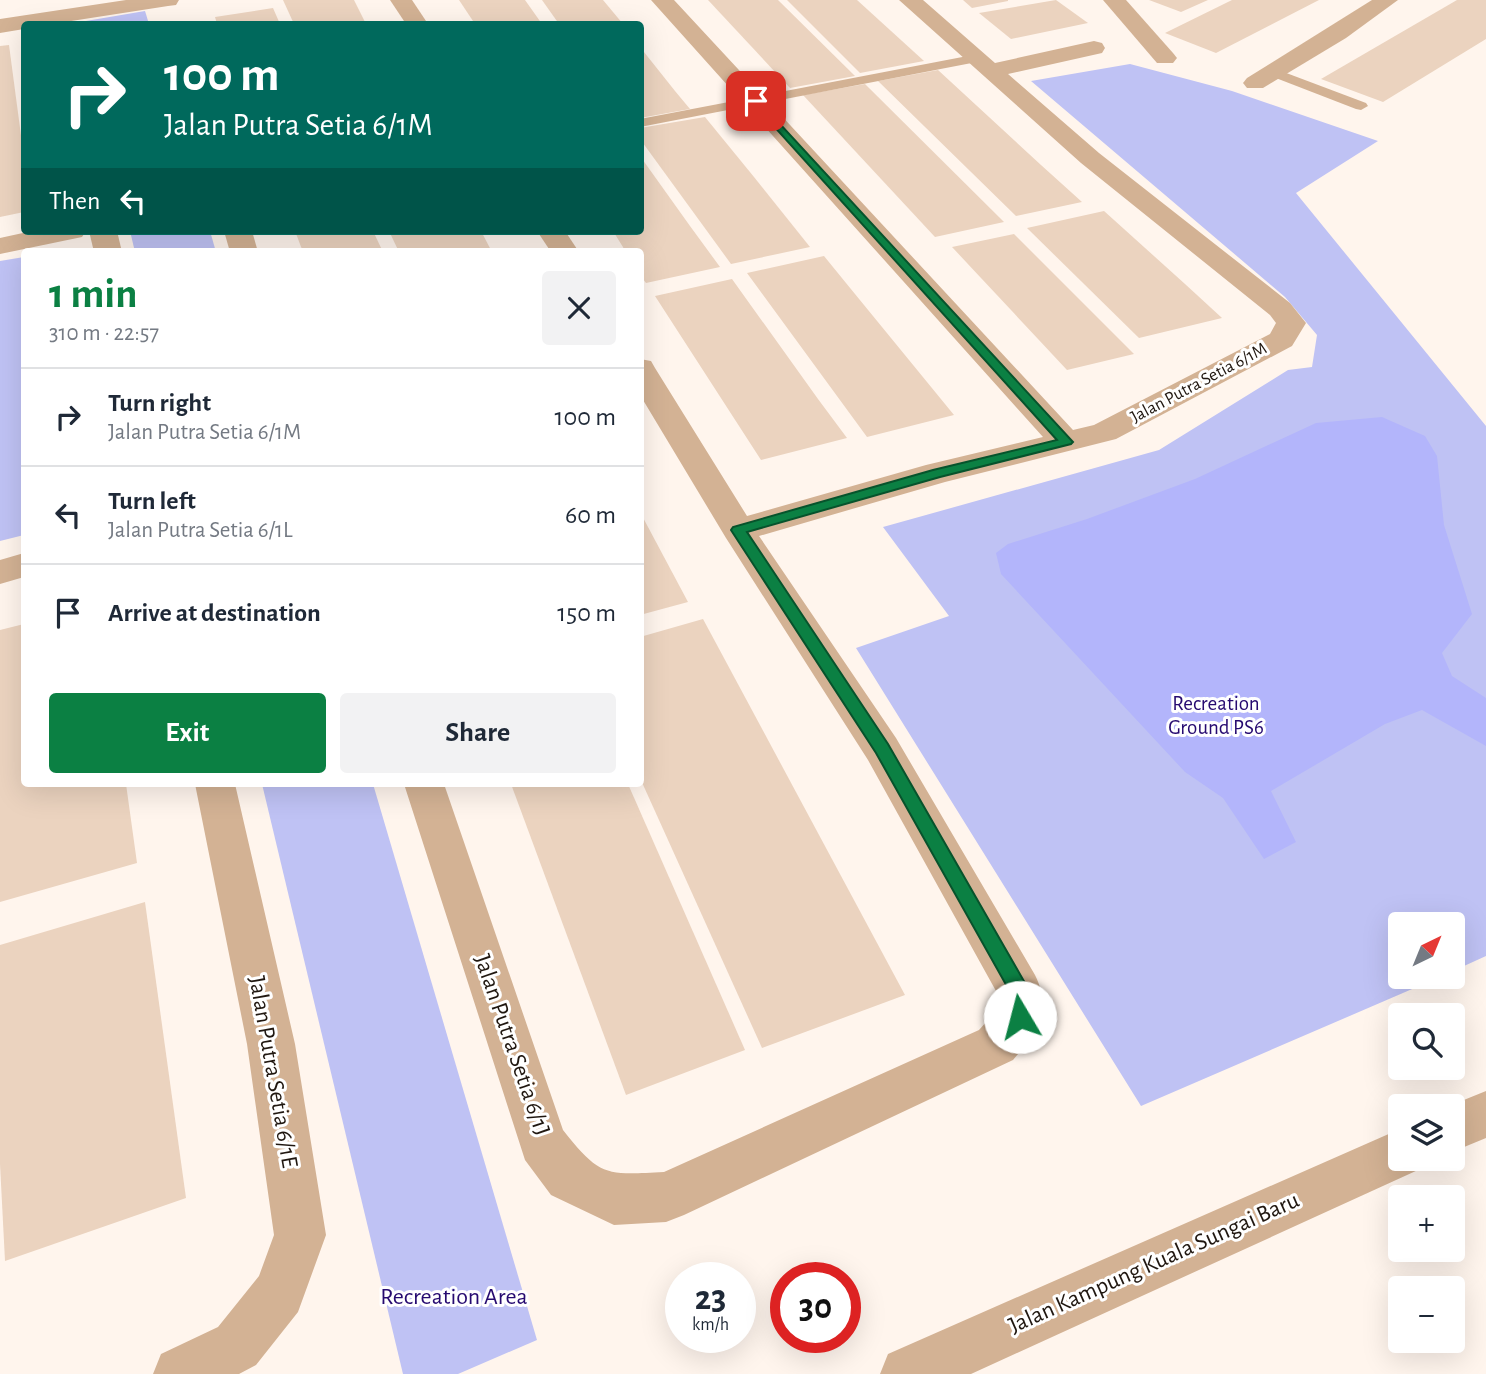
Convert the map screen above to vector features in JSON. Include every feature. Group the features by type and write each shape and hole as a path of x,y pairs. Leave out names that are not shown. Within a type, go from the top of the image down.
{"street":[{"path":"52,21 168,0"},
{"path":"401,0 415,21"},
{"path":"662,0 1066,442"},
{"name":"Jalan Putra Setia 6/1M","path":"738,530 938,473 1105,432 1281,340 1291,323 1280,309 1090,158 910,0"},
{"path":"1114,0 1165,58"},
{"path":"1264,78 1387,0"},
{"path":"162,1 169,21"},
{"path":"0,26 21,24"},
{"path":"986,64 1094,48"},
{"path":"0,246 53,235"},
{"path":"644,382 650,404 738,530"},
{"name":"Jalan Putra Setia 6/1J","path":"425,787 543,1143 569,1178 614,1200 666,1197 996,1045 1020,1017 1019,989 882,749 738,530"},
{"path":"0,572 21,566"},
{"name":"Jalan Putra Setia 6/1E","path":"181,1374 237,1346 279,1293 300,1235 271,1044 216,787"},
{"path":"1465,1123 1486,1114"},
{"name":"Jalan Kampung Kuala Sungai Baru","path":"908,1374 1388,1158"}],"lane":[{"path":"644,122 756,101 986,64"},
{"path":"1264,78 1361,106"}],"green space":[{"path":"145,11 148,21 86,21"},
{"name":"Recreation Ground PS6","path":"1130,64 1232,91 1378,141 1296,193 1486,426 1486,956 1465,966 1465,912 1388,912 1388,989 1412,989 1141,1106 856,648 949,616 883,527 1159,450 1288,370 1312,367 1317,335 1285,297 1031,81"},
{"path":"131,235 211,235 215,248 134,248"},
{"path":"21,258 21,536 0,541 0,261"},
{"name":"Recreation Area","path":"263,787 374,787 537,1340 458,1374 403,1374"}],"shaded area":[{"path":"1382,417 1425,436 1437,456 1444,525 1472,614 1442,653 1452,676 1486,698 1486,746 1422,710 1385,724 1271,791 1296,842 1264,859 1223,798 1185,772 1001,574 996,553 1008,544 1087,519 1195,479 1316,423"}],"building":[{"path":"283,0 354,0 364,21 293,21"},
{"path":"459,0 525,0 540,21 473,21"},
{"path":"542,0 603,0 620,21 557,21"},
{"path":"708,0 778,0 855,76 790,88"},
{"path":"787,0 857,0 924,61 860,73"},
{"path":"963,0 1008,0 1008,1 972,8"},
{"path":"1056,0 1088,23 1011,39 979,13"},
{"path":"1149,0 1208,0 1181,12"},
{"path":"1232,0 1319,0 1216,53 1165,33"},
{"path":"1457,0 1486,0 1486,39 1383,102 1321,79"},
{"path":"273,8 279,21 216,21 215,17"},
{"path":"9,45 21,135 21,213 0,217 0,46"},
{"path":"644,52 675,91 690,109 644,117"},
{"path":"938,70 1082,202 1016,216 878,81"},
{"path":"865,84 1004,222 935,237 803,95"},
{"path":"705,117 810,247 731,264 644,144 644,127"},
{"path":"644,162 720,267 646,283 644,248 624,248 615,235 644,235"},
{"path":"1104,211 1222,318 1139,338 1027,228"},
{"path":"1014,234 1134,354 1067,370 952,247"},
{"path":"297,235 375,235 381,248 301,248"},
{"path":"391,235 483,235 490,248 397,248"},
{"path":"824,256 954,415 867,437 747,273"},
{"path":"732,279 847,438 761,460 655,296"},
{"path":"644,520 688,602 644,614"},
{"path":"703,619 905,995 762,1048 644,787 644,636"},
{"path":"21,625 21,787 126,787 137,863 0,902 0,630"},
{"path":"512,787 629,787 745,1050 626,1095"},
{"path":"145,902 186,1198 5,1261 0,1164 0,945"}],"route":[{"path":"756,101 1066,442 938,473 738,530 882,749 1019,989 1020,1017"}]}
